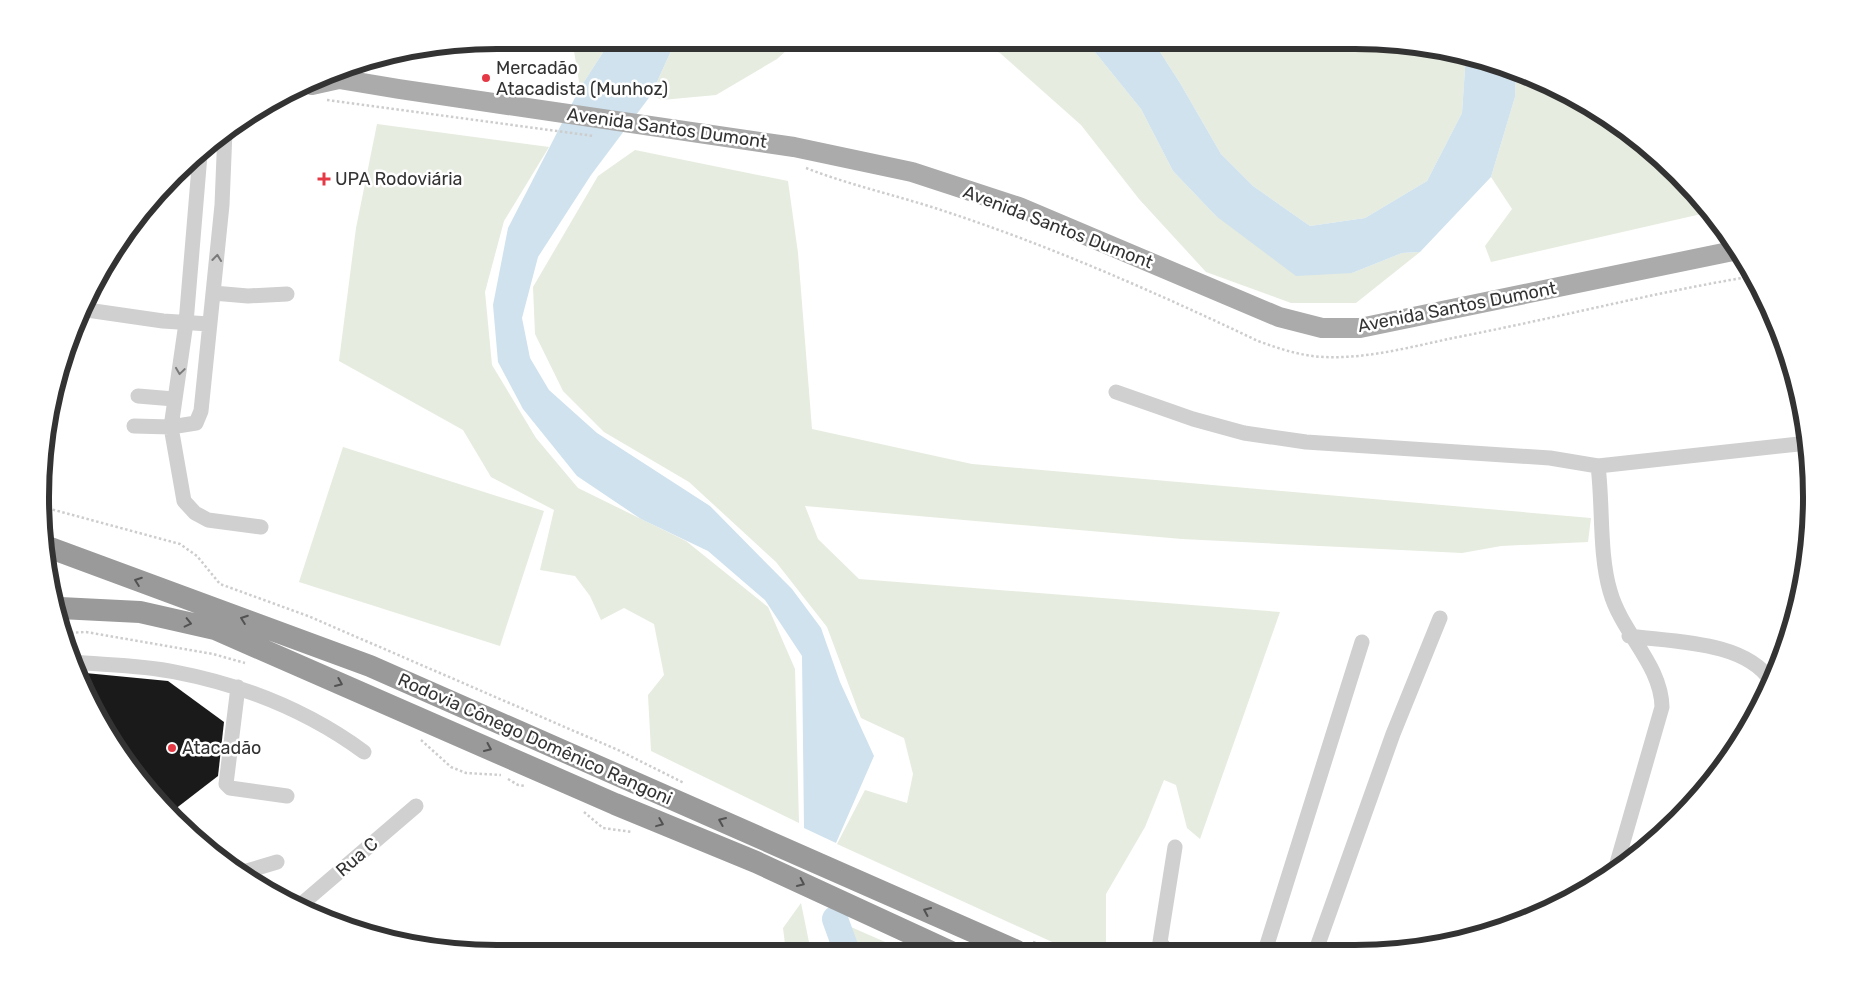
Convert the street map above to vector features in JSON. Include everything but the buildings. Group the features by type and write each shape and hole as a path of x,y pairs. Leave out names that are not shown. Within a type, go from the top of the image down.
{"highway":[{"name":"Rodovia Cônego Domênico Rangoni","path":"52,549 370,666 1003,945"},
{"name":"Rodovia Cônego Domênico Rangoni","path":"63,608 140,612 215,629 615,804 756,862 936,945"}],"main road":[{"name":"Avenida Santos Dumont","path":"339,78 399,89 794,147 912,172 1019,207 1279,317 1322,328 1360,328 1730,252"}],"street":[{"path":"134,426 191,426 199,419 222,205 221,143"},
{"path":"199,161 186,323 171,427 184,502 195,513 208,520 261,527"},
{"path":"196,203 222,205"},
{"path":"213,292 248,296 287,294"},
{"path":"90,310 186,323 209,324"},
{"path":"1116,392 1193,419 1244,433 1306,442 1550,458 1598,466 1800,444"},
{"path":"138,396 174,399"},
{"path":"1598,466 1605,570 1616,609 1629,636 1656,677 1661,690 1662,707 1618,860"},
{"path":"1318,945 1393,734 1440,618"},
{"path":"1629,636 1718,648 1749,659 1767,674"},
{"path":"1267,945 1362,642"},
{"path":"81,663 174,672 238,687 268,698 302,715 364,752"},
{"path":"238,687 226,784 230,788 287,796"},
{"name":"Rua C","path":"305,902 416,806"},
{"path":"1162,945 1160,942 1175,847"},
{"path":"249,870 277,862"}],"path":[{"path":"330,100 596,137"},
{"path":"802,167 835,180 946,212 1014,235 1287,352 1323,356 1363,356 1561,317 1691,286 1745,277"},
{"path":"49,509 180,544 197,556 220,584 275,602 618,750 691,788"}],"shaded area":[{"path":"574,49 605,49 580,88"},
{"path":"672,49 788,49 777,59 716,95 662,100 651,95"},
{"path":"992,49 1092,49 1141,109 1173,171 1216,216 1352,273 1402,253 1420,252 1356,303 1291,303 1206,272 1139,199 1081,125 1000,53"},
{"path":"1158,49 1384,50 1442,57 1465,63 1462,113 1427,181 1365,218 1310,226 1253,186 1221,154"},
{"path":"1516,79 1553,95 1604,124 1651,160 1703,214 1491,262 1485,246 1512,209 1491,177 1515,97"},
{"path":"377,124 549,147 504,221 485,292 492,365 536,438 578,488 686,541 768,607 795,669 799,823 651,751 648,695 664,675 654,624 624,608 601,620 590,596 575,576 540,570 554,510 491,477 463,430 339,361 356,228"},
{"path":"635,150 788,181 798,253 812,429 972,464 1591,518 1588,542 1501,546 1462,553 1182,539 805,506 818,539 859,579 1280,612 1200,839 1187,828 1176,785 1164,780 1145,827 1106,894 1106,944 1108,945 1059,945 837,844 865,790 907,803 913,774 904,738 861,718 827,627 776,562 689,482 604,432 563,391 535,334 533,287 598,176"},
{"path":"343,447 544,511 500,646 299,582"},
{"path":"801,903 810,945 785,945 783,928"},
{"path":"851,927 892,945 856,945"}],"water":[{"path":"605,49 672,49 651,95 591,175 538,257 522,318 530,358 549,390 597,433 710,506 792,589 821,628 840,682 874,756 836,843 804,828 802,656 765,600 708,551 641,519 577,476 523,409 498,362 493,305 508,228 580,88"},
{"path":"1092,49 1158,49 1221,154 1253,186 1310,226 1365,218 1427,181 1462,113 1465,63 1516,79 1515,97 1491,177 1420,252 1402,253 1352,273 1296,276 1216,216 1173,171 1141,109"}],"waterway":[{"path":"835,919 844,945"}],"place":[{"name":"Mercadão Atacadista (Munhoz)","path":"486,78"},
{"name":"UPA Rodoviária","path":"324,179"},
{"name":"Atacadão","path":"172,748"}]}
